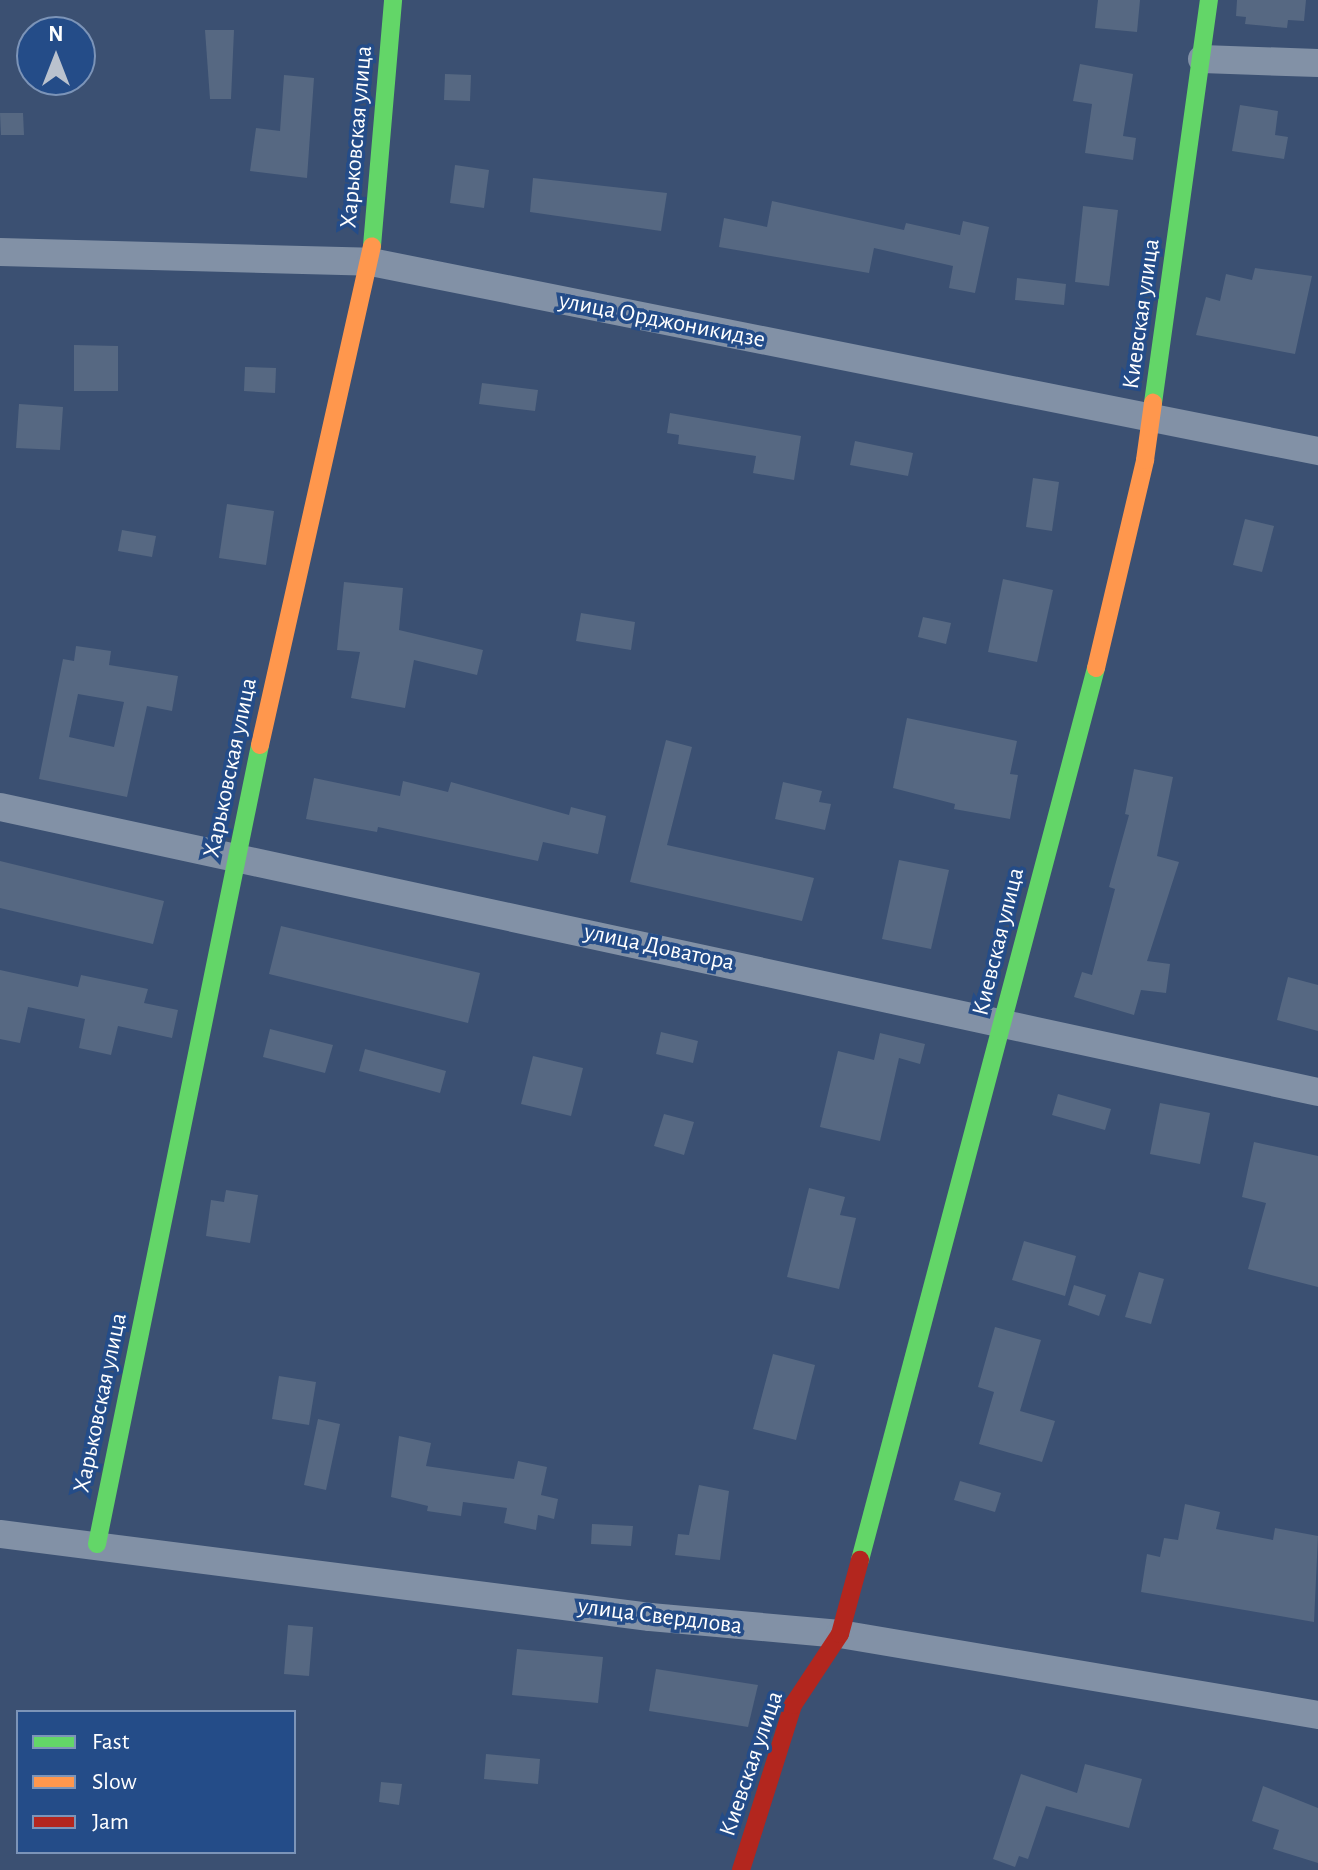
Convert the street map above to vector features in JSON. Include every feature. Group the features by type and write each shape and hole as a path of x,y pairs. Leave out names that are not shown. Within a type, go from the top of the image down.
{"street":[{"name":"Харьковская улица","path":"97,1544 236,856 371,262 393,0"},
{"name":"Киевская улица","path":"741,1870 793,1705 840,1634 1116,593 1151,418 1209,0"},
{"path":"1202,59 1318,63"},
{"name":"улица Орджоникидзе","path":"0,252 371,262 1318,451"},
{"name":"улица Доватора","path":"0,807 1318,1092"},
{"name":"улица Свердлова","path":"0,1534 650,1617 840,1634 1318,1715"}],"building":[{"path":"1098,0 1140,0 1137,32 1095,28"},
{"path":"1237,0 1306,0 1304,21 1288,20 1287,28 1245,24 1246,17 1236,16"},
{"path":"205,30 234,30 231,99 210,99"},
{"path":"1080,64 1133,74 1123,136 1136,138 1133,160 1085,153 1092,104 1073,101"},
{"path":"445,74 471,75 470,101 444,100"},
{"path":"284,75 314,78 307,178 250,171 256,128 280,131"},
{"path":"1240,105 1278,111 1275,135 1288,137 1284,159 1232,151"},
{"path":"0,113 23,113 24,135 1,135"},
{"path":"455,165 489,170 484,208 450,203"},
{"path":"533,178 667,193 661,231 530,212"},
{"path":"772,201 904,230 906,223 960,235 963,221 989,227 975,293 949,288 953,266 874,248 869,273 719,247 724,218 767,227"},
{"path":"1083,206 1118,210 1109,286 1075,282"},
{"path":"1255,268 1312,276 1295,354 1196,335 1206,297 1220,301 1226,274 1252,280"},
{"path":"1017,278 1066,284 1064,305 1015,300"},
{"path":"74,345 118,346 118,391 74,391"},
{"path":"245,367 276,368 275,393 244,391"},
{"path":"482,383 538,390 535,411 479,404"},
{"path":"19,404 63,407 60,450 16,448"},
{"path":"670,413 801,436 794,480 753,473 756,456 678,444 679,435 667,433"},
{"path":"855,441 913,453 908,476 850,465"},
{"path":"1033,478 1059,482 1052,531 1026,527"},
{"path":"227,504 274,511 266,565 219,558"},
{"path":"1245,519 1274,526 1262,572 1233,565"},
{"path":"122,530 156,536 152,557 118,551"},
{"path":"1003,579 1053,590 1037,662 988,652"},
{"path":"344,582 403,588 399,630 483,650 477,675 414,660 405,708 351,698 360,652 337,650"},
{"path":"581,613 635,622 631,650 576,641"},
{"path":"923,617 951,623 946,644 918,637"},
{"path":"76,646 111,651 109,665 178,676 172,711 147,706 127,797 39,779 63,659 74,661","holes":["78,694 124,702 114,747 69,737"]},
{"path":"907,718 1017,741 1010,774 1018,775 1010,819 954,809 955,804 893,788"},
{"path":"666,740 692,747 667,845 814,878 802,921 630,882"},
{"path":"1134,769 1173,777 1157,856 1179,862 1147,961 1170,964 1166,993 1141,990 1134,1015 1074,997 1082,972 1092,975 1115,889 1109,887 1129,815 1125,814"},
{"path":"314,778 400,796 403,781 448,792 451,782 569,815 571,807 606,816 598,854 543,842 538,861 378,827 377,832 306,819"},
{"path":"783,782 822,791 819,802 831,804 825,830 775,819"},
{"path":"899,860 949,870 931,949 882,939"},
{"path":"0,861 164,901 153,944 0,908"},
{"path":"281,926 480,973 468,1023 269,974"},
{"path":"0,970 78,987 81,975 148,989 144,1003 178,1010 172,1038 118,1026 111,1055 79,1048 85,1019 28,1007 20,1043 0,1039"},
{"path":"1288,977 1318,985 1318,1031 1277,1020"},
{"path":"270,1029 333,1045 325,1073 263,1057"},
{"path":"661,1032 698,1041 693,1063 656,1054"},
{"path":"880,1033 925,1044 920,1064 899,1058 880,1141 820,1127 838,1051 874,1060"},
{"path":"365,1049 446,1071 440,1093 359,1071"},
{"path":"533,1056 583,1068 571,1116 521,1104"},
{"path":"1058,1094 1111,1109 1105,1130 1052,1115"},
{"path":"1160,1103 1210,1113 1200,1164 1150,1154"},
{"path":"664,1114 694,1122 684,1155 654,1146"},
{"path":"1254,1142 1318,1156 1318,1287 1248,1269 1266,1203 1242,1197"},
{"path":"809,1188 845,1197 840,1215 856,1218 839,1289 787,1277"},
{"path":"226,1190 258,1195 250,1243 206,1236 211,1200 224,1202"},
{"path":"1024,1241 1076,1256 1065,1296 1012,1280"},
{"path":"1139,1272 1164,1279 1151,1324 1125,1317"},
{"path":"1074,1285 1106,1295 1099,1316 1068,1305"},
{"path":"995,1327 1041,1340 1020,1411 1055,1421 1042,1462 979,1444 994,1392 978,1387"},
{"path":"773,1354 815,1365 796,1440 753,1429"},
{"path":"279,1376 316,1382 309,1425 272,1419"},
{"path":"318,1419 340,1424 326,1490 304,1485"},
{"path":"399,1436 431,1443 426,1466 514,1479 518,1461 547,1467 541,1495 558,1499 554,1519 538,1515 536,1530 504,1523 507,1508 463,1502 461,1516 427,1511 428,1506 391,1497"},
{"path":"960,1481 1001,1493 995,1512 954,1500"},
{"path":"699,1485 729,1491 720,1560 675,1555 678,1534 689,1535"},
{"path":"1185,1504 1220,1512 1216,1529 1273,1540 1275,1528 1318,1536 1314,1622 1141,1592 1147,1554 1160,1557 1164,1538 1178,1540"},
{"path":"592,1524 633,1526 631,1546 591,1544"},
{"path":"288,1625 313,1627 309,1676 284,1674"},
{"path":"517,1649 603,1657 598,1703 512,1695"},
{"path":"656,1669 758,1685 748,1727 649,1711"},
{"path":"486,1754 540,1759 538,1784 484,1779"},
{"path":"1085,1764 1142,1779 1129,1828 1046,1806 1028,1859 1019,1856 1015,1867 993,1859 1021,1774 1077,1793"},
{"path":"381,1782 402,1784 399,1805 379,1802"},
{"path":"1263,1786 1318,1808 1318,1863 1273,1849 1279,1830 1252,1821"}],"traffic: fast":[{"path":"372,246 393,0"},
{"path":"1153,403 1209,0"},
{"path":"860,1560 1096,668"},
{"path":"97,1544 260,745"}],"traffic: slow":[{"path":"260,745 372,246"},
{"path":"1096,668 1145,460 1153,403"}],"traffic: jam":[{"path":"741,1870 793,1705 840,1634 860,1560"}]}
